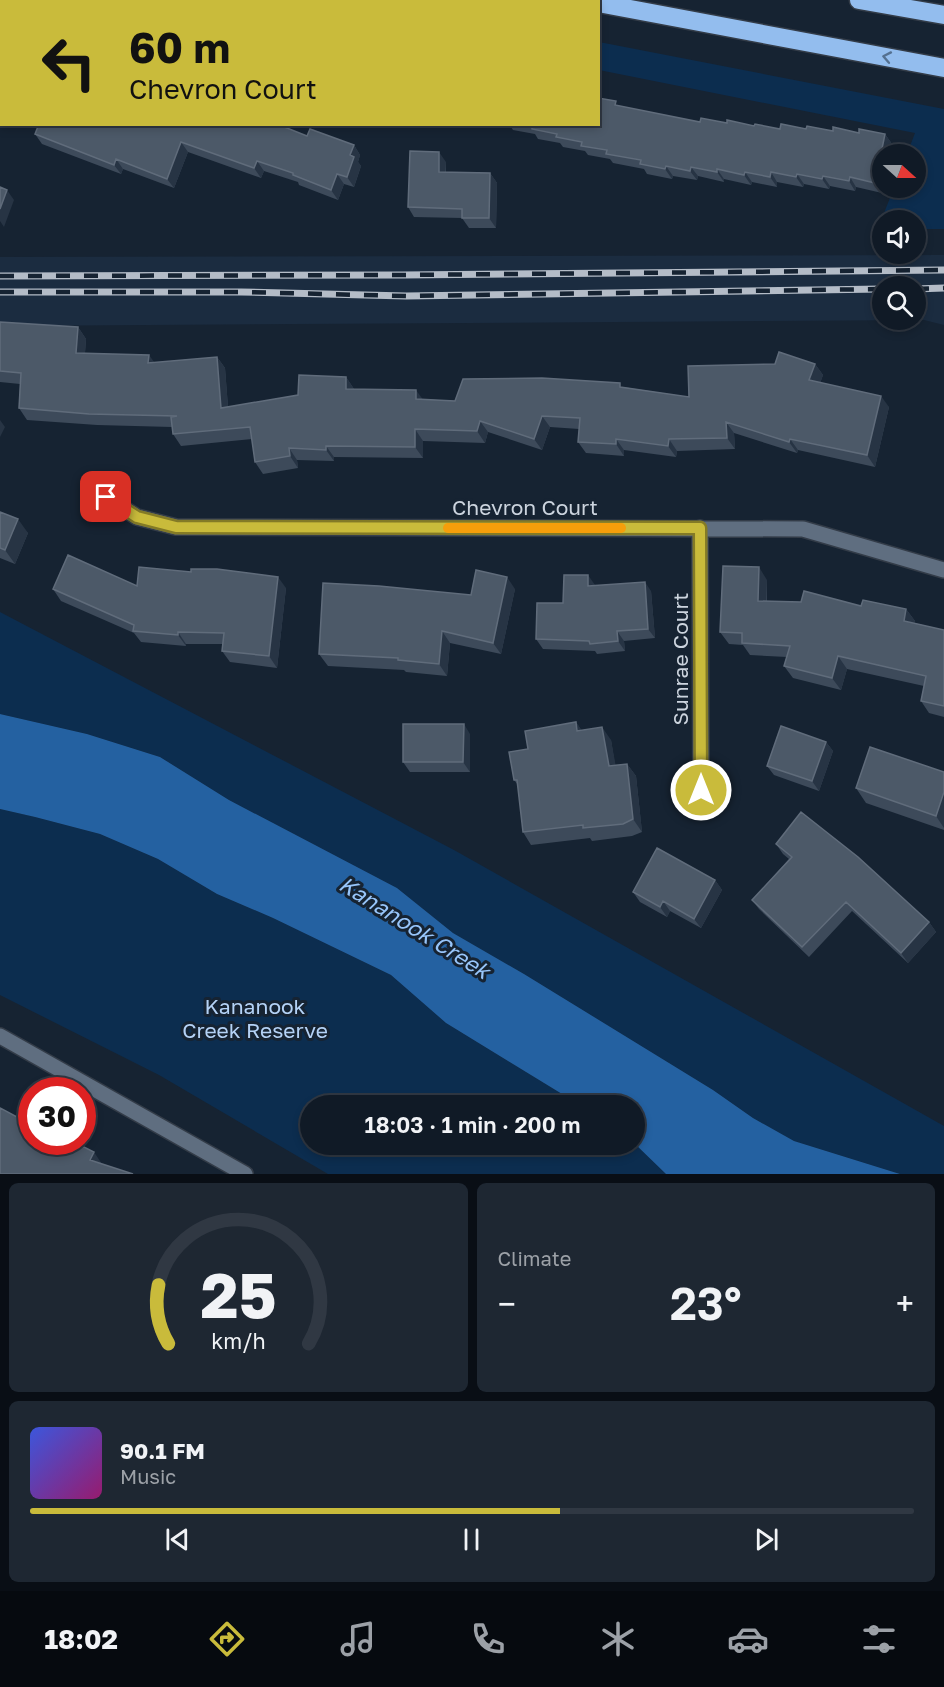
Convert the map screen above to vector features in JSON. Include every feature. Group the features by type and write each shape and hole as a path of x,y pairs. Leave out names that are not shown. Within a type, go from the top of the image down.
{"highway":[{"path":"859,0 944,15"},
{"path":"600,3 944,68"}],"street":[{"name":"Chevron Court","path":"106,497 137,517 176,527 803,529 944,570"},
{"name":"Sunrae Court","path":"700,528 701,790"},
{"path":"0,1036 245,1174"}],"shaded area":[{"path":"872,255 872,264 926,264 926,255 944,255 944,325 926,320 926,276 872,276 872,320 0,326 0,257"}],"green space":[{"path":"600,42 944,109 944,229 926,229 926,210 885,210 890,198 926,198 926,144 911,144 915,133 600,70"},
{"path":"0,612 454,850 944,1126 944,1174 900,1174 794,1141 753,1118 713,1090 524,974 453,933 397,888 229,800 160,757 87,734 0,714"},
{"name":"Kananook Creek Reserve","path":"0,809 100,834 158,859 217,894 273,918 391,975 446,1023 564,1095 300,1095 300,1155 645,1154 666,1174 328,1174 159,1075 0,995"}],"water":[{"name":"Kananook Creek","path":"0,714 87,734 160,757 229,800 397,888 453,933 713,1090 753,1118 794,1141 900,1174 666,1174 645,1154 645,1095 564,1095 446,1023 391,975 273,918 217,894 158,859 100,834 0,809"}],"building":[{"path":"600,98 616,101 615,105 700,122 701,118 780,129 781,124 806,129 807,126 833,131 833,127 859,133 859,129 885,134 883,144 872,144 872,182 850,177 849,181 797,174 796,177 771,172 770,177 745,172 744,175 717,169 717,172 691,167 690,171 666,166 665,169 640,164 641,160 606,154 607,150 581,146 582,142 556,137 557,134 532,129 532,126 600,126"},
{"path":"38,126 282,126 307,136 310,129 354,145 350,155 354,157 347,177 337,174 331,190 293,175 293,173 257,161 254,168 181,142 167,179 116,159 114,165 35,134"},
{"path":"410,151 439,152 439,172 490,173 489,218 462,218 462,209 408,207"},
{"path":"0,187 7,190 0,209"},
{"path":"0,322 78,327 76,353 149,355 148,363 217,357 221,408 298,395 299,375 346,377 346,389 416,390 416,399 455,401 463,379 542,378 620,383 620,387 689,397 688,366 775,364 779,352 815,364 809,380 881,396 867,455 790,439 789,442 726,422 727,438 669,439 668,446 616,439 616,444 578,442 580,418 542,416 534,439 480,421 477,431 415,429 415,447 326,446 326,450 289,448 290,456 255,462 250,427 173,434 171,417 177,416 89,414 19,408 21,373 0,371"},
{"path":"0,512 18,519 5,550 0,548"},
{"path":"68,555 137,586 139,567 191,572 191,569 217,569 278,577 269,656 222,651 224,633 178,632 178,635 133,631 134,625 53,589"},
{"path":"723,566 759,567 758,601 801,602 804,591 861,606 863,600 906,609 904,621 944,630 944,706 921,701 926,676 838,656 832,678 784,666 790,646 742,643 742,633 720,632"},
{"path":"476,570 507,577 493,643 442,631 439,664 398,660 398,658 319,654 323,583 471,595"},
{"path":"564,575 588,575 588,586 645,582 648,629 617,631 618,641 590,644 589,641 536,639 537,603 563,603"},
{"path":"576,722 577,731 602,727 609,766 627,764 633,819 623,824 583,828 583,825 523,832 517,780 514,780 509,752 528,749 525,731"},
{"path":"403,724 464,724 463,762 403,762"},
{"path":"781,726 826,742 812,781 767,766"},
{"path":"870,747 944,772 944,792 936,816 856,788"},
{"path":"801,812 858,857 929,922 901,953 846,902 802,947 752,900 792,857 776,844"},
{"path":"657,848 715,880 694,919 663,901 660,907 633,892"},
{"path":"0,1108 18,1118 18,1155 92,1155 90,1160 133,1174 0,1174"}],"railway":[{"path":"0,276 944,270"},
{"path":"926,289 944,288"},
{"path":"0,292 241,292 406,296 872,289"}],"slow traffic":[{"path":"448,528 621,528"}],"route":[{"path":"106,497 137,517 176,527 700,528 701,790"}]}
